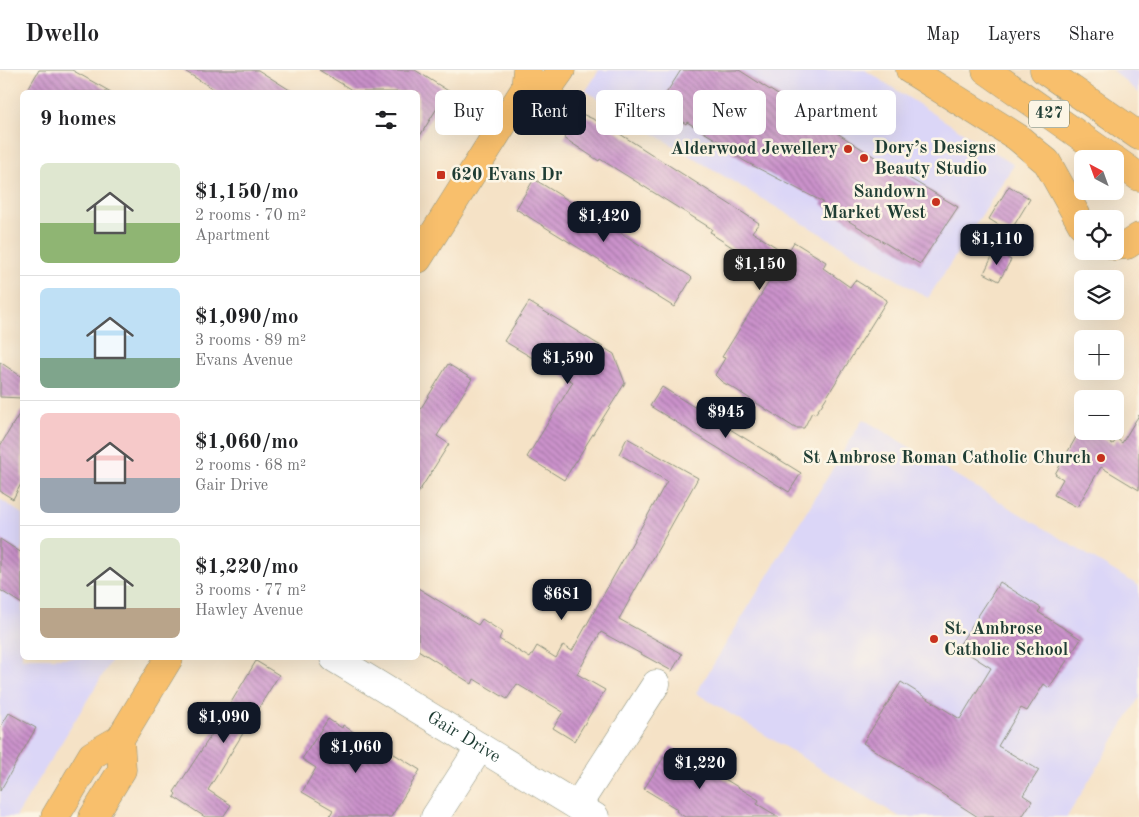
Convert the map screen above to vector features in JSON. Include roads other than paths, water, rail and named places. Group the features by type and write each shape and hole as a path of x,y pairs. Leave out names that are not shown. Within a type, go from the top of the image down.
{"main road":[{"path":"420,256 526,79 551,84 561,70"},
{"path":"910,70 1017,136 1047,162 1074,211"},
{"name":"427","path":"986,70 1101,150"},
{"name":"427","path":"1044,70 1062,79"},
{"path":"1062,79 1139,136"},
{"name":"427","path":"1124,166 1139,177"},
{"path":"1124,245 1139,237"},
{"path":"55,817 92,756 120,739 168,660"},
{"path":"93,817 122,770 120,739"}],"street":[{"name":"Gair Drive","path":"337,660 586,811"},
{"path":"586,811 656,684"},
{"path":"435,817 480,748"}],"place":[{"name":"Alderwood Jewellery","path":"848,149"},
{"name":"Dory’s Designs Beauty Studio","path":"864,158"},
{"name":"620 Evans Dr","path":"441,175"},
{"name":"Sandown Market West","path":"936,202"},
{"name":"St Ambrose Roman Catholic Church","path":"1101,458"},
{"name":"St. Ambrose Catholic School","path":"934,639"}]}
